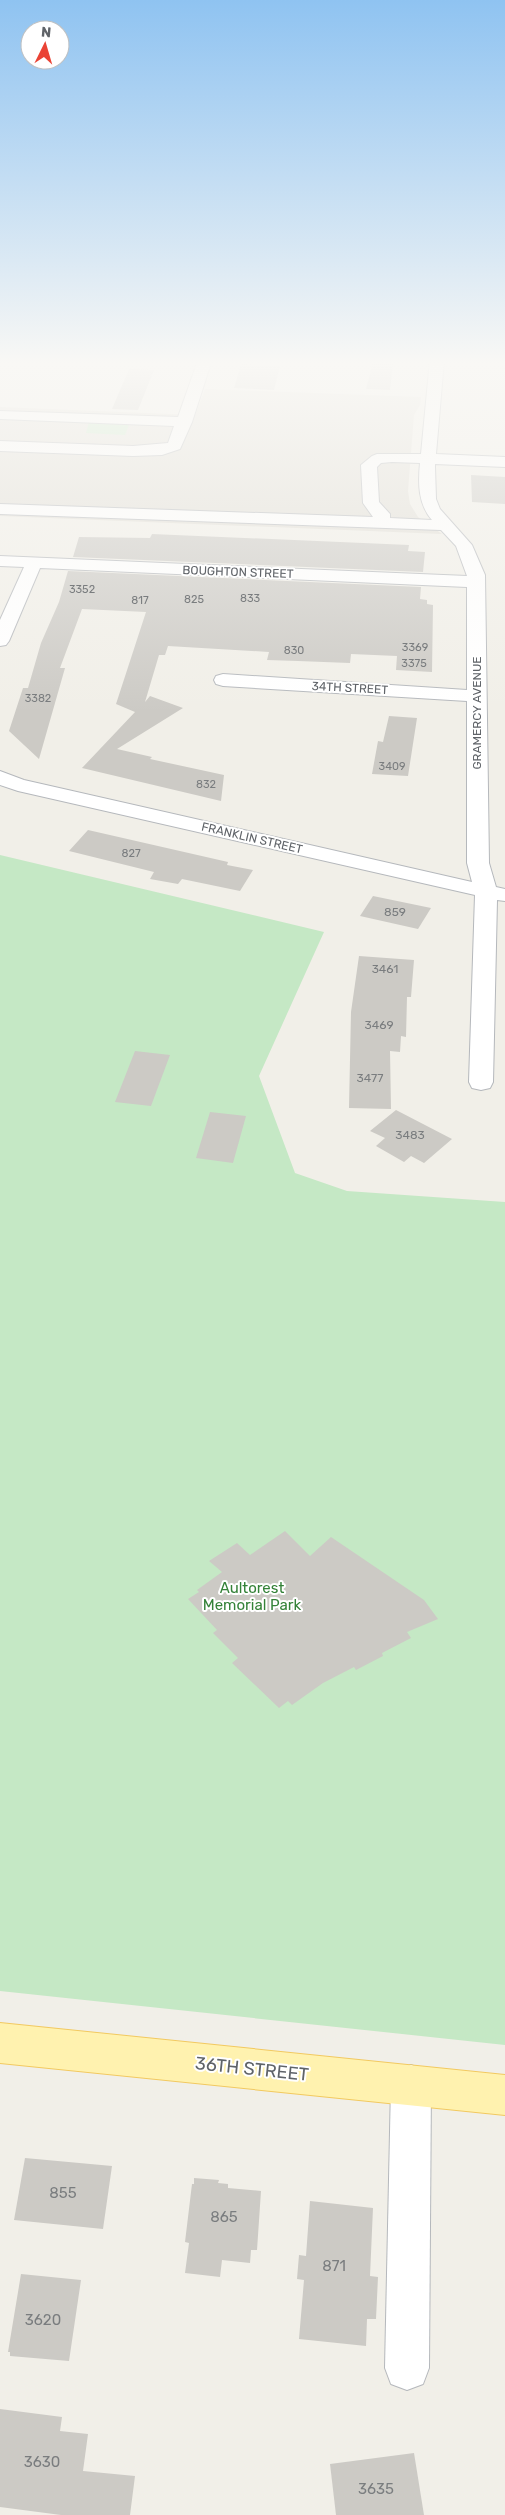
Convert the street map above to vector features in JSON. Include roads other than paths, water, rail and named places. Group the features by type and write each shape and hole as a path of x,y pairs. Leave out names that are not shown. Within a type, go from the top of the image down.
{"main road":[{"name":"36TH STREET","path":"0,2043 505,2095"}],"street":[{"path":"370,477 371,503 382,514 381,523"},
{"name":"GRAMERCY AVENUE","path":"428,477 428,499 432,510 464,545 472,560 476,582 478,863 496,894 481,1082"},
{"path":"0,509 446,525"},
{"name":"BOUGHTON STREET","path":"0,562 476,582"},
{"path":"0,641 34,563"},
{"name":"34TH STREET","path":"223,680 477,696"},
{"name":"FRANKLIN STREET","path":"0,777 18,785 496,894"},
{"path":"407,2368 411,2085"}],"park label":[{"name":"Aultorest Memorial Park","path":"252,1596"}]}
